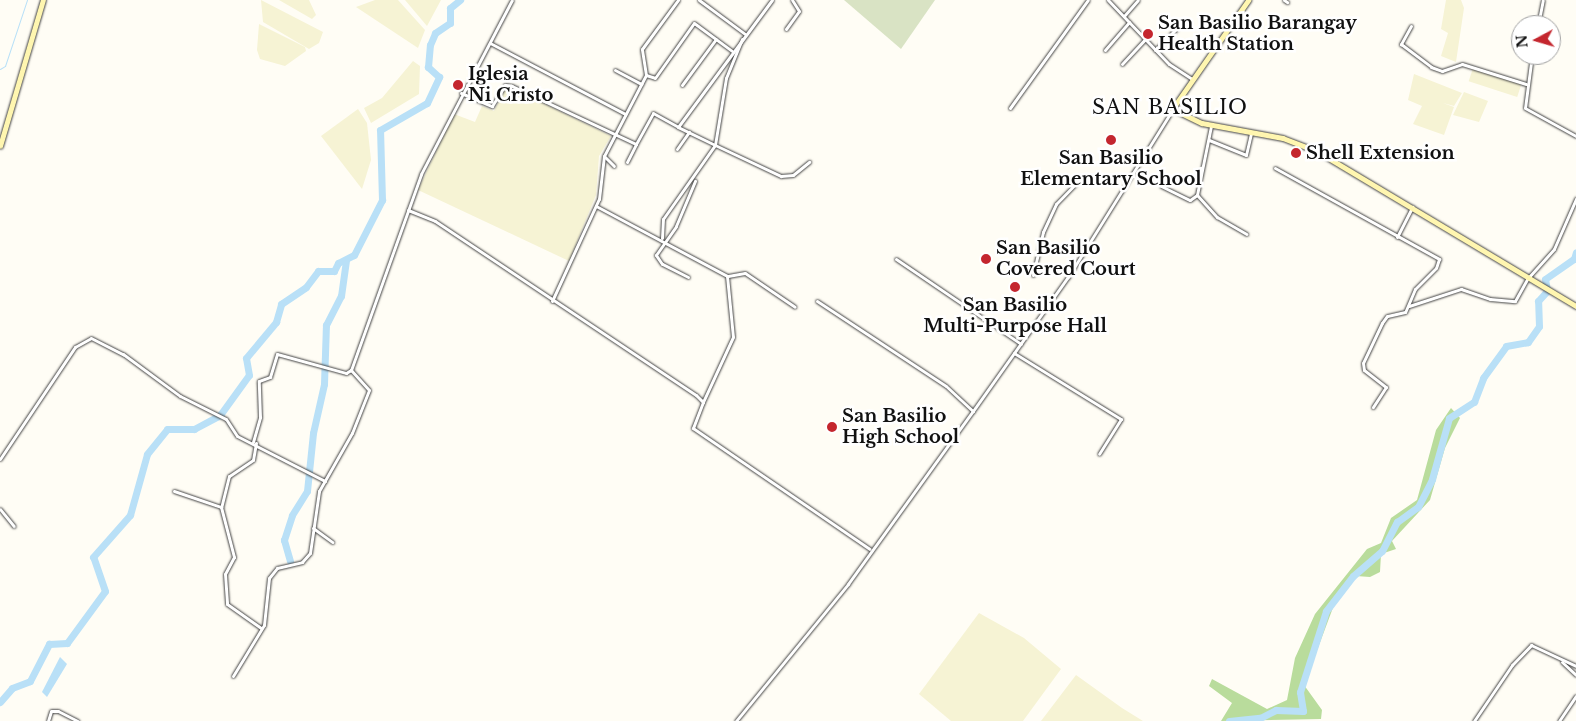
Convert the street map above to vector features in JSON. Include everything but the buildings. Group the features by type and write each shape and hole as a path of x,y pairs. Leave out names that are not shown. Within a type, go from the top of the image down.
{"street":[{"path":"0,146 43,0"},
{"path":"261,628 227,604 225,574 234,556 221,507 230,476 253,460 260,417 259,381 270,378 277,354 346,373 351,370 408,210 461,93 512,0"},
{"path":"552,301 596,206 604,156 646,75 642,48 678,0"},
{"path":"699,0 744,36"},
{"path":"678,127 732,51 772,0"},
{"path":"786,29 799,11 792,0"},
{"path":"1010,108 1088,0"},
{"path":"1108,0 1155,50 1192,79"},
{"path":"1124,16 1138,0"},
{"path":"736,721 848,584 870,548 1014,354 1058,291 1172,109 1249,0"},
{"path":"1540,15 1543,0"},
{"path":"1104,50 1129,22"},
{"path":"646,75 655,78 693,23 736,54"},
{"path":"1411,26 1401,44 1431,67 1442,70 1462,64 1526,84"},
{"path":"1155,50 1177,28"},
{"path":"688,277 658,261 657,253 714,145 726,78 744,36"},
{"path":"682,85 716,38"},
{"path":"1122,64 1145,38"},
{"path":"490,43 625,114"},
{"path":"1530,65 1526,84 1525,108 1576,136"},
{"path":"615,70 642,84"},
{"path":"461,93 492,106 508,85 636,144"},
{"path":"1172,109 1211,126 1303,144 1412,207 1528,278 1549,293 1576,306"},
{"path":"627,162 654,113 714,145 781,176 793,175 808,162"},
{"path":"1161,186 1190,200 1197,195 1211,126"},
{"path":"677,149 689,132"},
{"path":"1209,140 1246,155 1251,133"},
{"path":"604,156 614,166"},
{"path":"1275,168 1397,236 1439,262 1415,288 1409,306"},
{"path":"664,239 663,219 697,175"},
{"path":"1033,275 1043,232 1056,204 1076,182"},
{"path":"1197,195 1217,217 1246,234"},
{"path":"1373,407 1386,387 1364,370 1364,363 1387,316 1409,306 1461,289 1513,302 1528,278 1554,249 1576,199"},
{"path":"596,206 664,239 727,276 745,273 795,308"},
{"path":"1397,236 1412,207"},
{"path":"408,210 435,222 703,402"},
{"path":"896,258 1020,344"},
{"path":"727,276 733,337 703,402 694,428 870,548"},
{"path":"818,301 946,386 973,411"},
{"path":"0,459 85,338 123,354 208,411 226,419 231,432 255,442 306,473 325,481"},
{"path":"1014,354 1121,419 1099,454"},
{"path":"233,676 261,628 269,578 278,568 307,558 312,527 325,481 368,390 351,370"},
{"path":"174,491 221,507"},
{"path":"0,510 14,526"},
{"path":"312,527 332,542"},
{"path":"1474,721 1512,665 1531,645 1562,662 1576,666 1575,674"},
{"path":"1562,662 1575,674"},
{"path":"1559,721 1576,696"},
{"path":"48,721 51,711 58,711 78,721"}],"shaded area":[{"path":"261,0 323,32 319,43 309,49 263,22"},
{"path":"279,0 309,0 316,15 312,19"},
{"path":"375,0 398,0 425,30 418,48 356,7"},
{"path":"405,0 441,0 427,26"},
{"path":"1446,0 1461,0 1464,8 1456,62 1441,56 1448,33 1441,29"},
{"path":"259,24 305,47 306,51 285,66 260,59 257,50"},
{"path":"413,61 420,66 419,94 371,123 364,108 382,98"},
{"path":"1473,68 1522,84 1517,97 1469,81"},
{"path":"1414,74 1462,93 1454,106 1443,103 1454,107 1444,135 1413,124 1422,106 1408,100"},
{"path":"507,86 611,136 599,156 596,195 569,261 418,190 454,114 475,122 482,106 494,111"},
{"path":"1464,92 1488,101 1479,122 1453,115"},
{"path":"358,109 367,123 371,160 362,189 321,136"},
{"path":"979,613 1024,638 1061,669 1023,721 951,721 919,694"},
{"path":"1076,675 1122,708 1143,721 1041,721"}],"green space":[{"path":"844,0 935,0 901,49"},
{"path":"1451,408 1460,418 1445,448 1430,500 1392,541 1396,549 1381,554 1380,572 1370,577 1356,576 1334,605 1304,685 1322,710 1321,719 1221,721 1232,703 1209,686 1212,679 1267,709 1287,700 1295,658 1315,614 1367,549 1381,543 1391,518 1417,500 1436,430"}],"water":[{"path":"60,657 67,664 47,697 42,692"}],"waterway":[{"path":"0,69 5,66 27,0"},
{"path":"0,702 12,688 30,681 49,644 67,643 105,591 93,557 130,515 147,454 167,429 194,429 220,415 249,375 246,358 276,322 281,304 306,287 318,271 334,271 338,263 354,255 382,200 380,130 427,103 439,77 428,67 430,45 435,33 450,23 450,8 460,0"},
{"path":"1229,721 1260,718 1276,710 1303,711 1300,692 1326,611 1353,576 1382,551 1397,522 1418,507 1432,479 1449,418 1474,402 1483,378 1506,346 1528,342 1539,326 1538,301 1547,291 1545,279 1574,259 1576,252"},
{"path":"290,561 284,540 292,515 307,491 313,433 324,384 326,325 341,296 346,260"}],"place":[{"name":"San Basilio Barangay Health Station","path":"1148,34"},
{"name":"Iglesia Ni Cristo","path":"458,85"},
{"name":"San Basilio Elementary School","path":"1111,140"},
{"name":"Shell Extension","path":"1296,153"},
{"name":"San Basilio Covered Court","path":"986,259"},
{"name":"San Basilio Multi-Purpose Hall","path":"1015,287"},
{"name":"San Basilio High School","path":"832,427"}],"district":[{"name":"SAN BASILIO","path":"1170,107"}]}
